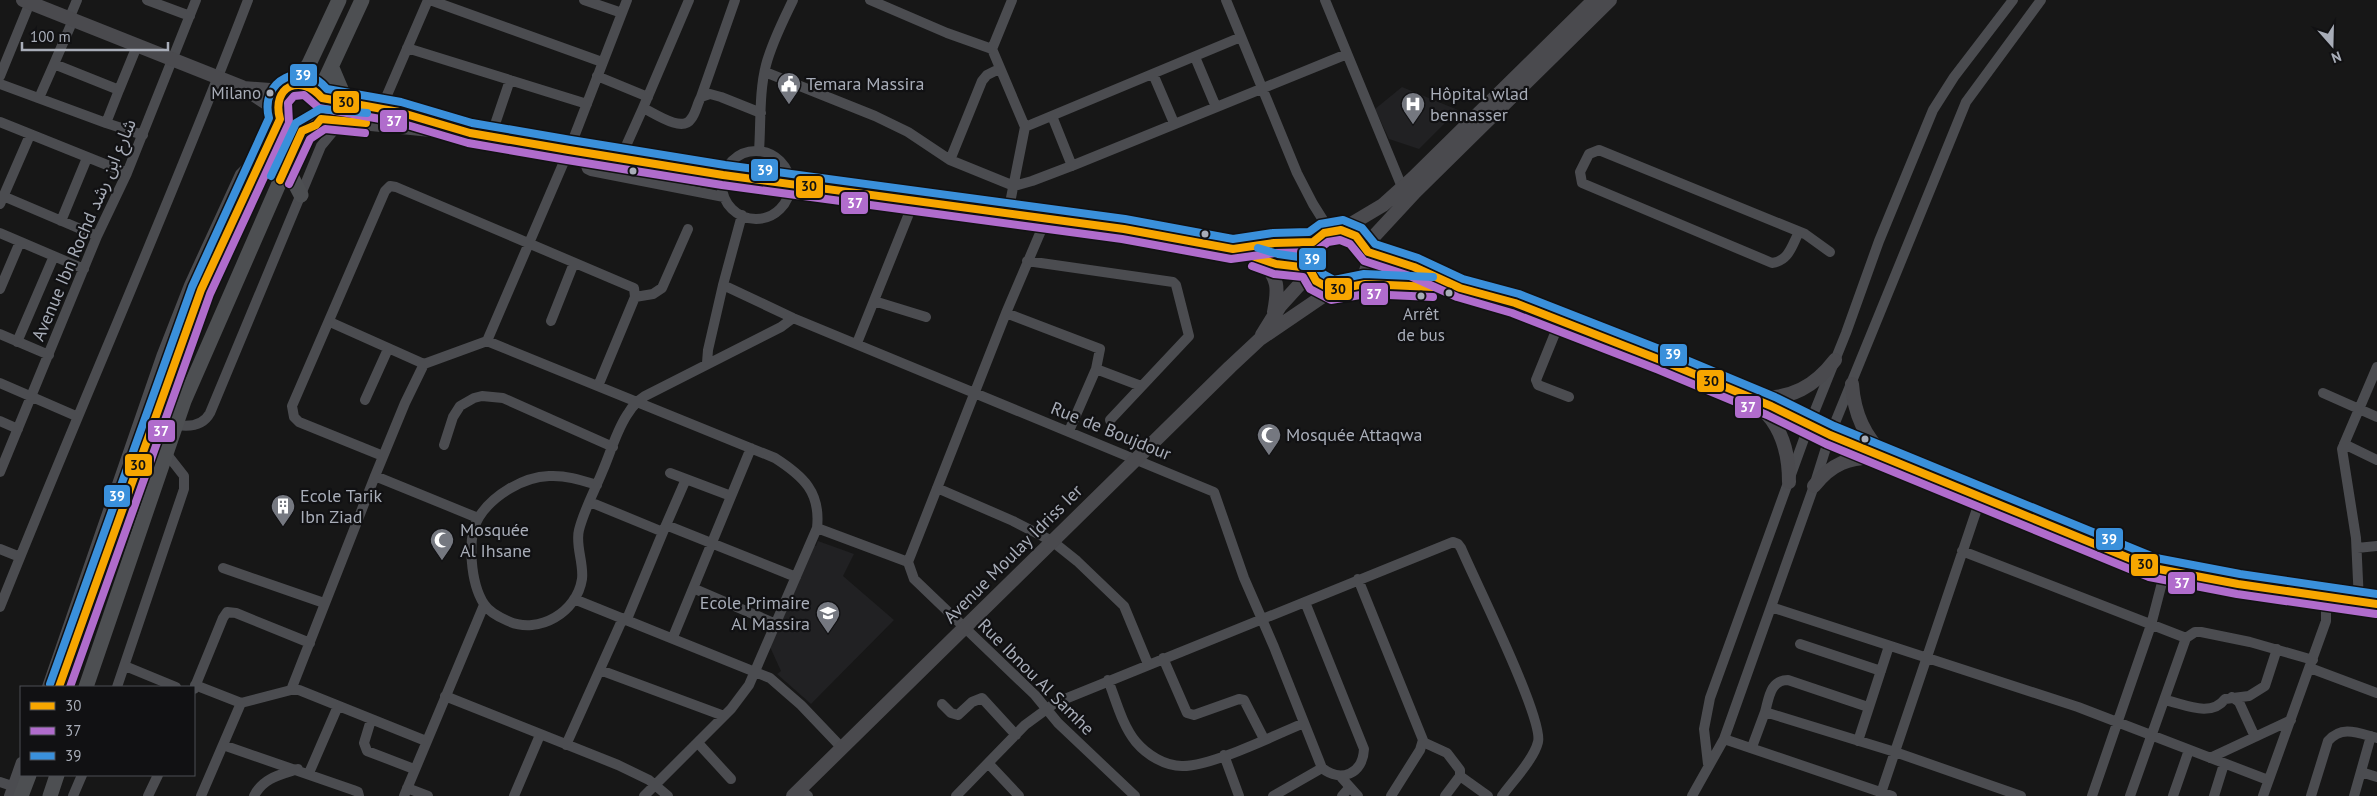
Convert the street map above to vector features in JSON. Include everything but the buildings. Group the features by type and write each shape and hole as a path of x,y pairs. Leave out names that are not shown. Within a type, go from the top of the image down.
{"main road":[{"path":"320,96 362,0"},
{"path":"1233,249 1274,243 1313,242 1366,216 1402,188 1594,0"},
{"path":"1366,249 1415,192 1610,0"},
{"path":"28,1 242,88 278,115 288,128 302,131 316,125 321,119 323,111 320,96 310,86 284,89 242,88"},
{"path":"59,686 166,386 181,350 195,287 259,162 278,115 277,100 284,89 309,64 337,1"},
{"path":"284,89 309,64"},
{"path":"332,68 346,101"},
{"path":"320,96 424,118 470,134"},
{"path":"321,119 491,136 575,151 621,156 723,175 1124,229 1233,249 1262,259 1309,271"},
{"path":"86,686 166,453 201,360 302,131"},
{"path":"286,166 301,195"},
{"path":"1260,339 1332,290 1348,289 1356,285 1368,268 1366,249 1356,236 1335,230"},
{"path":"1313,242 1308,253 1309,271 1316,281 1332,290"},
{"path":"1366,249 1414,267 1460,288 1515,303 1739,393 1771,406 1830,435 2093,545 2165,571 2238,584 2377,604"},
{"path":"1262,259 1273,273 1278,286 1274,315"},
{"path":"1260,339 1288,295 1309,271"},
{"path":"1356,285 1460,288"},
{"name":"Avenue Moulay Idriss Ier","path":"800,794 842,748 1260,339"},
{"path":"1739,393 1753,397 1772,398 1791,395 1808,387 1824,375 1835,360"},
{"path":"1852,384 1853,399 1862,427 1870,439 1891,460"},
{"path":"1739,393 1761,408 1775,423 1789,462 1789,482"},
{"path":"1814,486 1829,470 1849,459 1863,457 1891,460"},
{"path":"14,793 28,776"},
{"path":"50,796 57,776"}],"street":[{"path":"39,98 71,19 76,0"},
{"name":"Avenue Ibn Rochd شارع ابن رشد","path":"0,472 97,236 143,135 196,0"},
{"path":"0,607 76,416 218,77 248,0"},
{"path":"381,108 429,0 451,4 602,62"},
{"path":"584,0 622,13"},
{"path":"487,341 529,244 575,151 587,104 627,0"},
{"path":"621,156 689,0"},
{"path":"643,108 676,124 683,124 692,118 735,0"},
{"path":"759,151 765,72 778,31 793,0"},
{"path":"870,0 947,33 992,49"},
{"path":"1008,213 1025,128 992,49 1012,0"},
{"path":"1226,0 1298,173 1313,204 1335,230"},
{"path":"1325,0 1402,188"},
{"path":"1708,764 1704,729 1707,708 1809,425 1896,196 1933,110 1954,77 2013,0"},
{"path":"1693,796 1708,764 1724,739 1814,486 1830,435 1966,102 2041,0"},
{"path":"0,76 28,1"},
{"path":"153,1 190,16"},
{"path":"1025,128 1240,37"},
{"path":"106,123 136,46"},
{"path":"407,48 587,104"},
{"path":"765,72 875,116 908,132 950,160 1014,186 1072,166 1348,54"},
{"path":"1195,57 1216,107"},
{"path":"54,64 119,90"},
{"path":"950,160 982,81 987,75 999,69"},
{"path":"1153,74 1174,123"},
{"path":"597,76 648,97"},
{"path":"491,136 510,80"},
{"path":"0,84 143,135"},
{"path":"701,97 710,94 761,113"},
{"path":"1052,116 1072,166"},
{"path":"176,426 196,425 205,420 210,413 324,140 335,129 351,121"},
{"path":"0,122 127,173"},
{"path":"30,135 2,200 61,220 97,236"},
{"path":"1799,232 1786,258 1780,262 1772,263 1582,183 1580,172 1589,154 1599,150 1799,232 1830,252"},
{"path":"575,151 587,169 591,171 724,197"},
{"path":"759,151 771,154 781,161 787,171 790,184 785,203 768,217 757,219 742,216 729,206 724,197 722,186 723,175 729,164 738,156 748,152 759,151"},
{"path":"61,220 87,158"},
{"path":"383,456 299,422 294,417 292,406 330,322 385,191 390,186 396,186 529,244 632,286 636,291 635,297 598,386"},
{"path":"857,343 914,201"},
{"path":"707,363 708,350 723,286 742,216"},
{"path":"816,528 908,562 1006,313 1046,219"},
{"path":"635,297 653,294 662,288 688,229"},
{"path":"0,233 84,269"},
{"path":"0,289 20,242"},
{"path":"17,342 54,256"},
{"path":"1027,262 1172,282 1176,285 1189,336 1110,420"},
{"path":"551,320 574,263"},
{"name":"Rue de Boujdour","path":"723,286 793,318 976,392 1214,492 1244,578 1322,768"},
{"path":"47,686 158,363 195,287"},
{"path":"874,301 926,317"},
{"path":"1006,313 1096,346 1101,352 1096,370 1069,431"},
{"path":"597,485 563,476 533,478 500,495 478,518 474,530 472,561 474,577 484,605 501,618 517,625 530,627 543,624 558,615 574,599 582,578 578,534 628,412 636,402 645,396 707,363 774,331 793,318"},
{"path":"1560,321 1536,380 1538,386 1569,398"},
{"path":"330,322 424,364 487,341 775,458 803,478 817,507 816,528 756,671 739,700 698,744 644,796"},
{"path":"0,334 49,355"},
{"path":"365,400 388,349"},
{"path":"291,690 383,456 424,364"},
{"path":"2359,602 2357,548 2342,455 2344,444 2377,367"},
{"path":"1096,370 1142,386"},
{"path":"0,383 76,416"},
{"path":"2324,393 2377,417"},
{"path":"444,445 453,417 460,406 482,396 503,398 613,446"},
{"path":"0,421 18,429"},
{"path":"2344,444 2377,460"},
{"path":"673,637 695,588 750,448"},
{"path":"117,686 184,489 184,476 166,453"},
{"path":"670,473 731,496"},
{"path":"375,476 478,518"},
{"path":"566,745 625,618 686,479"},
{"path":"937,488 1013,521 1052,541 1120,600 1128,613 1148,664"},
{"path":"1724,739 1752,747 1884,795 1895,752 1981,497"},
{"path":"590,502 664,528 712,542 796,577"},
{"path":"956,796 1016,734 1046,708 1108,680 1305,602 1448,542 1458,544 1516,672 1539,730 1538,742 1534,752 1502,796"},
{"path":"2357,548 2377,546"},
{"path":"0,549 20,557"},
{"path":"1962,551 2186,638"},
{"name":"Rue Ibnou Al Samhe","path":"908,562 914,579 1035,695 1058,723 1136,796"},
{"path":"224,568 324,603"},
{"path":"2092,796 2151,625 2165,571"},
{"path":"1358,579 1423,742 1447,753 1457,763 1460,770 1460,776 1445,796"},
{"path":"695,588 776,624"},
{"path":"2263,796 2326,621 2326,597"},
{"path":"574,599 673,637 770,678 801,705 842,748"},
{"path":"1273,796 1322,768 1334,776 1341,777 1356,768 1362,760 1364,749 1305,602"},
{"path":"428,796 405,792 484,605"},
{"path":"1771,607 2118,722 2268,780"},
{"path":"194,686 222,618 227,612 236,613 310,643"},
{"path":"2130,796 2186,638 2195,632 2277,649 2377,693"},
{"path":"1800,644 1881,671"},
{"path":"1858,741 1889,646"},
{"path":"2164,700 2212,710 2220,706 2225,699 2249,696 2265,686 2277,649"},
{"path":"1163,658 1187,713 1194,715 1239,699 1244,700 1264,739"},
{"path":"125,666 174,686"},
{"path":"600,670 724,716"},
{"path":"1108,680 1127,728 1135,741 1155,758 1181,766 1194,766 1304,723"},
{"path":"1752,747 1774,684 1780,680 1788,680 1868,707"},
{"path":"195,687 241,703 291,690 305,692 426,741"},
{"path":"444,696 618,765 656,785 668,796"},
{"path":"2232,697 2239,702 2255,737"},
{"path":"942,704 951,713 958,715 972,702 982,698 1016,734"},
{"path":"201,796 241,703"},
{"path":"310,773 338,706"},
{"path":"1764,712 1895,752 2021,796"},
{"path":"371,720 364,743 367,751 414,769"},
{"path":"2210,758 2290,720"},
{"path":"2311,796 2328,741 2334,734 2350,730 2374,737 2354,796"},
{"path":"514,796 540,735"},
{"path":"1391,796 1423,742"},
{"path":"698,744 731,778"},
{"path":"223,745 310,773 356,791 361,795"},
{"path":"2173,796 2189,750"},
{"path":"1224,755 1239,796"},
{"path":"988,764 1018,796"},
{"path":"2214,796 2224,764"},
{"path":"0,782 14,793 20,766"},
{"path":"254,796 261,784 298,770"},
{"path":"2361,772 2377,777"},
{"path":"73,796 82,776"},
{"path":"148,796 158,776"},
{"path":"1460,776 1488,796"},
{"path":"1341,777 1345,792 1358,796"}],"shaded area":[{"name":"Hôpital wlad bennasser","path":"1402,87 1458,110 1419,149 1389,139 1375,109"},
{"name":"Ecole Primaire Al Massira","path":"818,541 854,554 843,576 894,620 811,704 777,674 781,671 770,647 812,545 816,546"}],"transit line":[{"name":"39","path":"50,684 192,287 269,118 268,105 270,93 285,78 295,75 317,80 327,89 401,102 472,123 725,165 1125,219 1233,239 1273,233 1309,232 1320,224 1343,220 1362,228 1375,244 1418,258 1463,279 1519,294 1667,352 1775,397 1834,426 2156,558 2240,574 2377,594"},
{"name":"30","path":"59,686 201,290 280,119 278,108 280,98 284,91 297,85 314,90 322,98 399,112 470,133 723,175 1124,229 1233,249 1274,243 1313,242 1324,233 1341,230 1356,236 1368,252 1414,267 1460,288 1515,303 1663,361 1771,406 1830,435 2153,568 2238,584 2377,604"},
{"name":"37","path":"70,686 210,294 289,123 288,103 294,96 304,95 319,108 397,122 468,143 722,185 1122,239 1231,259 1275,253 1315,252 1328,242 1340,240 1350,244 1364,261 1410,276 1457,297 1512,313 1659,370 1767,415 1826,444 2149,577 2237,594 2376,614"},
{"name":"39","path":"271,176 296,123 320,109 367,113"},
{"name":"30","path":"280,180 302,131 316,125 321,119 366,123"},
{"name":"37","path":"289,184 310,139 325,129 365,133"},
{"name":"39","path":"1258,248 1278,254 1313,259 1323,274 1334,280 1364,274 1433,277"},
{"name":"30","path":"1255,257 1276,264 1309,268 1316,281 1332,290 1365,284 1433,287"},
{"name":"37","path":"1252,266 1274,274 1303,277 1310,289 1331,300 1366,294 1433,297"}],"place":[{"name":"Milano","path":"270,93"},
{"name":"Temara Massira","path":"789,105"},
{"name":"Hôpital wlad bennasser","path":"1413,125"},
{"name":"Arrêt de bus","path":"1421,296"},
{"name":"Mosquée Attaqwa","path":"1269,456"},
{"name":"Ecole Tarik Ibn Ziad","path":"283,527"},
{"name":"Mosquée Al Ihsane","path":"442,561"},
{"name":"Ecole Primaire Al Massira","path":"828,634"}]}
